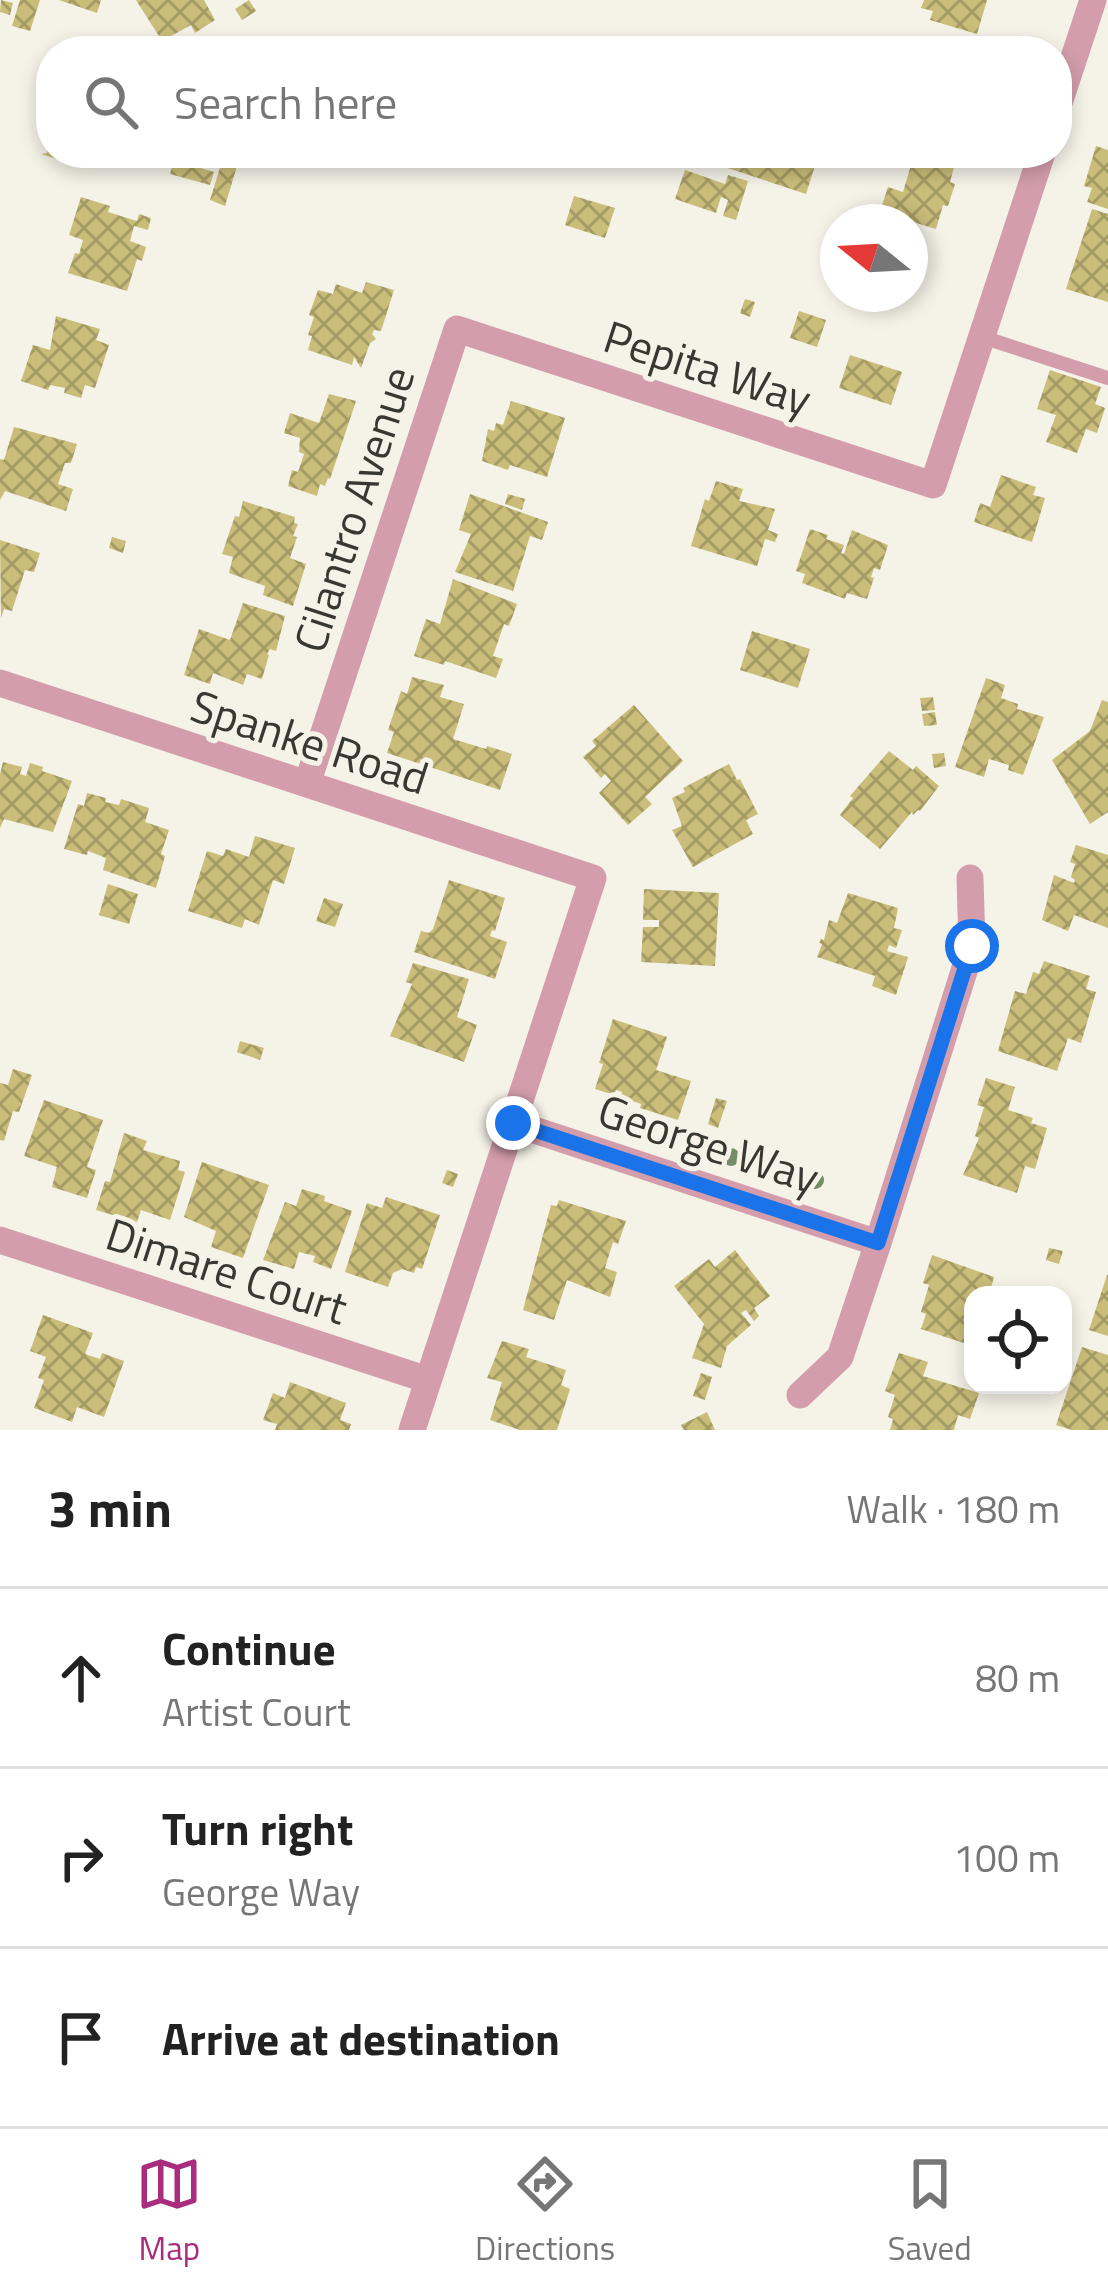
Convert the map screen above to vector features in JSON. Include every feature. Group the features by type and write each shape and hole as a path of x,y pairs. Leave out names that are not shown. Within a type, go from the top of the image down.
{"street":[{"path":"1072,64 1093,0"},
{"path":"982,337 1037,168"},
{"name":"Pepita Way","path":"457,329 933,485 982,337"},
{"name":"Cilantro Avenue","path":"307,784 457,329"},
{"name":"Spanke Road","path":"0,683 593,878 513,1123"},
{"path":"800,1395 840,1357 878,1243 972,946 970,878"},
{"path":"412,1430 513,1123"},
{"name":"George Way","path":"513,1123 878,1243"},
{"name":"Dimare Court","path":"0,1240 428,1380"}],"lane":[{"path":"982,337 1108,378"}],"building":[{"path":"1,0 13,3 10,15 0,12"},
{"path":"20,0 40,0 30,31 12,26"},
{"path":"59,0 101,0 97,13"},
{"path":"136,0 204,0 215,20 195,33 191,25 171,36 159,36"},
{"path":"249,0 256,11 242,20 235,9"},
{"path":"924,0 987,0 977,34 930,20 933,11 921,8"},
{"path":"1096,146 1108,150 1108,209 1087,202 1092,188 1084,186"},
{"path":"172,168 214,172 210,185 170,174"},
{"path":"220,168 236,168 225,206 210,200"},
{"path":"727,168 814,168 806,194"},
{"path":"910,168 954,168 950,182 955,184 936,229 928,227 928,204 883,204 888,187 903,192"},
{"path":"685,170 725,184 728,175 748,181 736,220 723,216 728,200 721,197 716,213 675,199"},
{"path":"574,196 615,208 605,238 565,225"},
{"path":"81,197 137,221 139,214 151,218 148,230 134,226 130,241 146,247 127,291 68,273 83,240 69,235"},
{"path":"1092,209 1108,214 1108,302 1066,289"},
{"path":"366,282 394,290 381,331 374,330 376,339 361,368 354,357 352,365 308,350 314,317 309,315 318,290 333,294 336,284 362,293"},
{"path":"745,299 755,302 750,317 740,313"},
{"path":"799,311 826,320 817,347 790,338"},
{"path":"56,316 100,329 96,340 109,345 95,388 85,385 81,398 64,393 65,388 50,385 48,390 21,381 33,345 50,350"},
{"path":"850,355 902,372 891,405 839,388"},
{"path":"1050,370 1101,387 1095,404 1105,408 1097,433 1086,429 1077,453 1046,442 1056,415 1037,409"},
{"path":"329,394 356,401 330,479 325,486 320,484 317,496 288,486 304,454 299,452 300,438 284,433 290,413 319,423"},
{"path":"511,401 565,418 547,477 482,461 488,429 494,431 496,423 503,425"},
{"path":"14,427 77,444 58,484 73,489 66,511 5,491 0,500 0,459 4,460"},
{"path":"1001,475 1036,487 1033,495 1045,498 1032,542 974,522 980,503 990,507"},
{"path":"716,481 743,489 739,501 775,509 768,530 778,534 775,542 765,539 757,566 691,546 705,499 709,501"},
{"path":"470,494 548,522 542,540 530,536 513,591 455,572 471,534 459,530"},
{"path":"508,494 525,499 522,510 505,504"},
{"path":"243,501 295,517 298,524 293,536 297,537 290,558 306,564 293,606 263,595 265,586 229,573 233,557 222,554"},
{"path":"810,529 844,545 844,554 852,530 888,545 880,570 874,568 867,599 847,593 845,599 802,583 805,574 796,571"},
{"path":"112,537 126,541 123,553 109,548"},
{"path":"0,540 40,553 34,572 25,570 12,611 4,609 1,618"},
{"path":"453,579 517,604 493,656 503,659 496,678 414,656 426,619 440,624"},
{"path":"243,603 285,616 276,651 270,649 267,654 262,679 247,674 243,685 213,673 210,684 184,675 199,629 230,640"},
{"path":"752,631 810,649 798,688 740,670"},
{"path":"412,677 444,685 440,697 464,704 453,739 512,754 500,790 387,753 394,732 388,730 401,691 407,694"},
{"path":"986,678 1005,685 1001,698 1018,704 1017,709 1044,717 1023,775 989,759 984,777 955,767"},
{"path":"933,697 935,710 922,711 920,698"},
{"path":"1102,700 1108,702 1108,812 1090,824 1052,760 1090,731"},
{"path":"634,705 683,761 645,797 652,804 628,825 599,793 611,781 605,774 601,778 583,757 596,746 592,741"},
{"path":"935,712 937,725 924,726 922,714"},
{"path":"889,751 939,786 880,849 840,815 850,796"},
{"path":"944,753 946,766 934,768 932,754"},
{"path":"3,762 22,767 20,774 26,776 30,763 72,781 53,832 4,819 0,828"},
{"path":"729,764 758,814 746,820 753,834 693,867 672,830 682,826 672,798"},
{"path":"87,793 106,798 105,802 119,805 121,799 149,808 145,822 169,830 156,888 103,870 106,858 64,849 78,804 84,806"},
{"path":"255,836 295,848 284,884 273,880 259,925 245,919 242,928 188,911 207,851 223,856 226,849 249,857"},
{"path":"1076,845 1108,855 1108,928 1074,915 1068,931 1042,920 1054,875 1074,883 1075,864 1070,862"},
{"path":"449,880 505,898 490,936 507,942 495,979 414,952 421,931 433,929"},
{"path":"108,884 138,894 129,924 99,915"},
{"path":"644,889 719,893 715,966 641,962 643,927 659,927 659,920 643,920"},
{"path":"848,893 898,908 894,928 902,930 896,948 889,945 887,951 908,957 896,995 872,986 875,976 817,957 829,920 837,923"},
{"path":"324,898 343,904 335,927 316,921"},
{"path":"1044,961 1090,976 1086,989 1096,992 1081,1043 1068,1038 1057,1071 998,1051 1015,991 1026,994 1033,972 1039,974"},
{"path":"413,963 469,979 457,1017 477,1025 464,1062 390,1036 412,984 406,982"},
{"path":"613,1019 667,1037 656,1070 691,1081 678,1120 640,1108 641,1104 621,1097 622,1092 616,1090 614,1095 595,1089"},
{"path":"240,1041 264,1048 260,1060 237,1052"},
{"path":"13,1069 32,1075 4,1141 0,1140 0,1083 8,1085"},
{"path":"986,1078 1015,1087 1008,1110 1047,1128 1035,1169 1025,1166 1017,1193 963,1175 979,1138 975,1136 984,1107 977,1105"},
{"path":"716,1098 727,1101 718,1128 708,1124"},
{"path":"44,1100 103,1120 87,1167 96,1170 87,1198 52,1187 57,1167 24,1156"},
{"path":"124,1133 147,1141 143,1150 180,1161 178,1170 185,1172 170,1220 141,1210 137,1222 96,1210"},
{"path":"202,1162 269,1185 243,1258 211,1247 216,1231 184,1217"},
{"path":"447,1170 458,1174 453,1187 442,1183"},
{"path":"302,1189 352,1211 331,1269 313,1262 315,1256 299,1252 294,1269 263,1260 285,1202 296,1206"},
{"path":"386,1197 440,1215 422,1269 393,1273 388,1287 345,1272 367,1203 382,1208"},
{"path":"559,1200 626,1221 605,1268 617,1272 610,1297 567,1280 554,1320 523,1310 551,1205 557,1206"},
{"path":"1049,1248 1063,1251 1059,1264 1046,1260"},
{"path":"735,1250 770,1296 754,1308 759,1316 754,1321 746,1310 741,1313 751,1325 727,1346 721,1368 692,1358 704,1324 674,1286 709,1259 715,1267"},
{"path":"932,1255 994,1277 992,1286 964,1286 964,1343 921,1329 929,1285 923,1283"},
{"path":"1108,1275 1108,1336 1089,1330"},
{"path":"43,1315 93,1333 85,1354 100,1359 102,1353 124,1361 104,1417 77,1407 72,1422 34,1408 46,1357 30,1351"},
{"path":"502,1341 529,1349 526,1357 566,1370 561,1385 570,1389 557,1430 520,1430 490,1420 502,1382 487,1378"},
{"path":"1082,1347 1108,1355 1108,1430 1056,1425 1066,1394 1072,1394"},
{"path":"899,1353 928,1362 923,1376 964,1388 964,1394 979,1394 970,1419 958,1415 954,1430 890,1430 893,1419 888,1417 895,1395 885,1391"},
{"path":"701,1373 712,1377 705,1400 693,1396"},
{"path":"290,1382 346,1403 340,1420 351,1424 349,1430 275,1430 277,1424 263,1420 273,1393 285,1398"},
{"path":"707,1412 715,1430 684,1430 681,1425"}],"route":[{"path":"513,1123 878,1243 972,946"}]}
